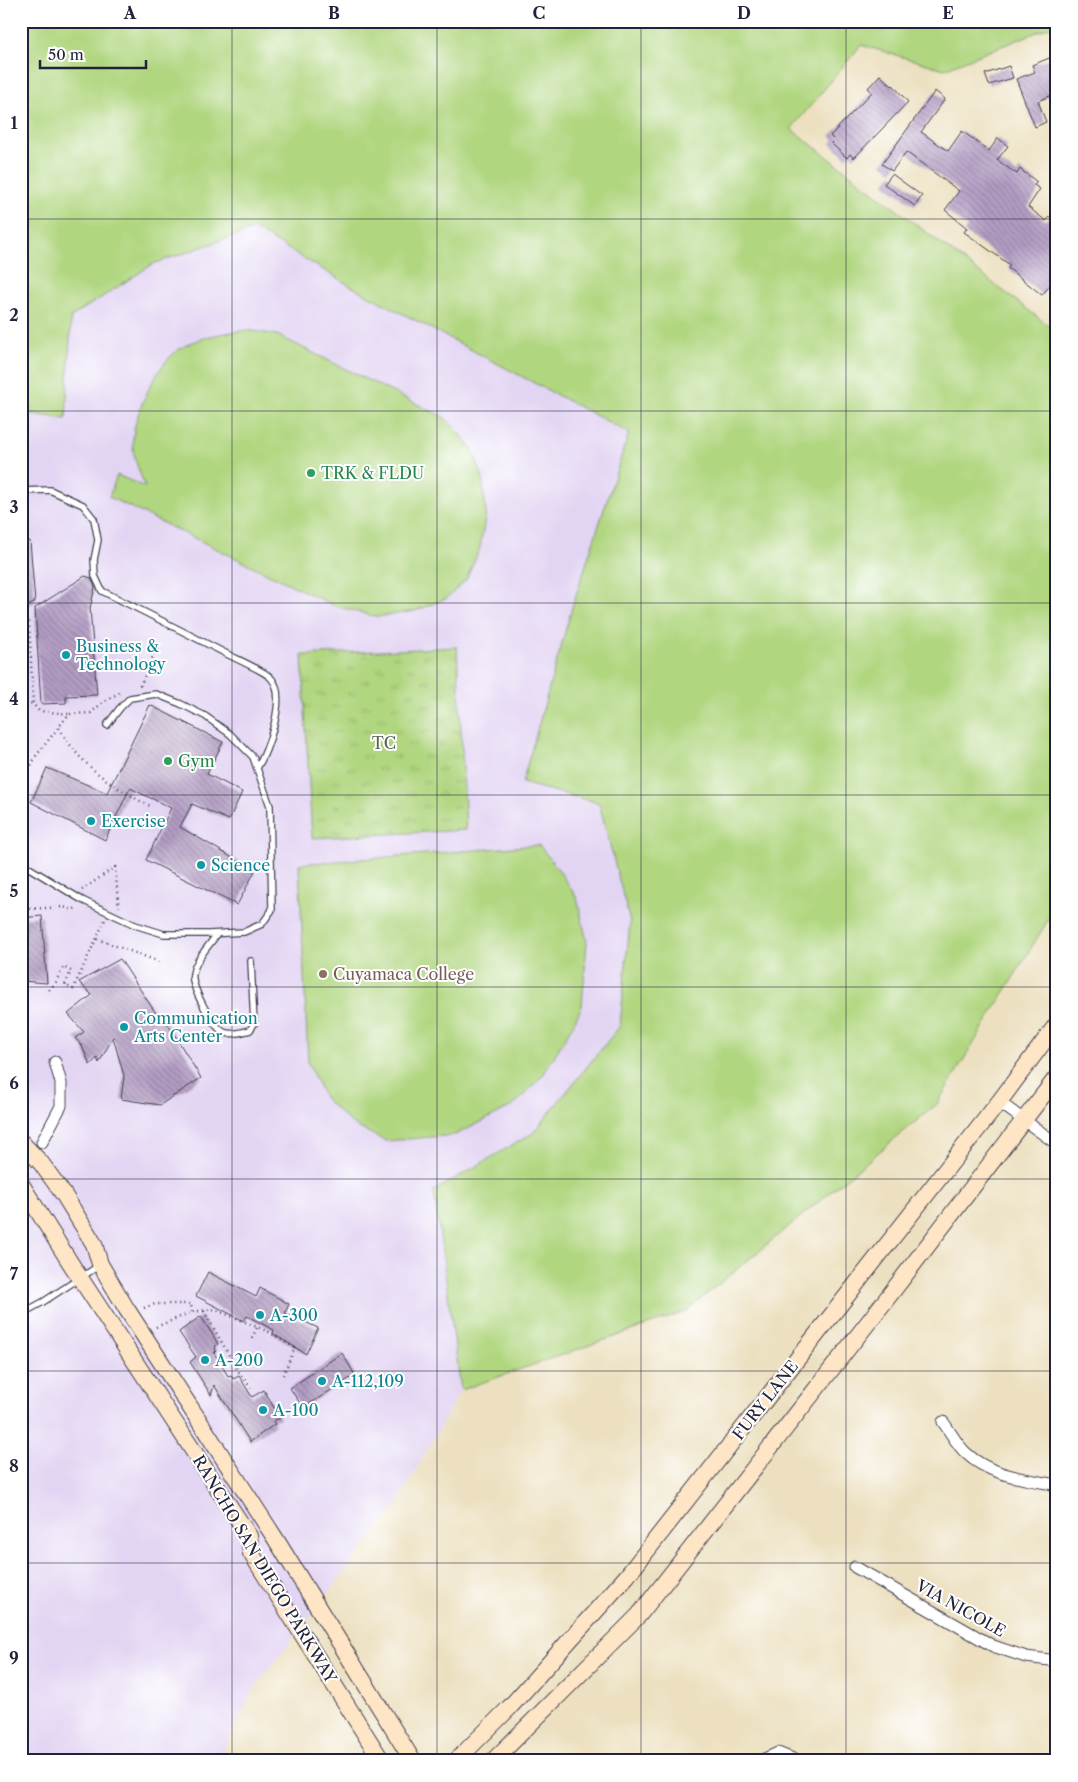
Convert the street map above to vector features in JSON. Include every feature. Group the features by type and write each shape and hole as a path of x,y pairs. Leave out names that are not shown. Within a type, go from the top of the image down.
{"main road":[{"name":"FURY LANE","path":"456,1761 509,1708 627,1576 999,1102 1057,1024"},
{"name":"FURY LANE","path":"493,1761 639,1615 1057,1077"},
{"path":"21,1142 41,1163 64,1196 94,1244 100,1264 126,1308"},
{"name":"RANCHO SAN DIEGO PARKWAY","path":"21,1184 80,1278 249,1536 251,1553 382,1761"},
{"path":"80,1278 90,1278 97,1281 126,1308"},
{"name":"RANCHO SAN DIEGO PARKWAY","path":"126,1308 275,1538 412,1761"}],"street":[{"path":"42,1142 62,1106 62,1083 55,1062"},
{"path":"999,1102 1057,1144"},
{"path":"943,1422 965,1453 978,1462 1013,1477 1057,1485"},
{"name":"VIA NICOLE","path":"855,1567 993,1646 1026,1657 1057,1661"},
{"path":"760,1761 778,1753 798,1761"}],"lane":[{"path":"21,491 50,490 83,505 94,519 98,540 94,560 95,576 102,591 241,661 272,679 278,694 274,725 264,758 257,768"},
{"path":"21,862 75,895 108,912 135,925 164,934 244,932 262,924 272,910 270,806 252,757 230,734 205,716 156,694 130,698 107,726"},
{"path":"217,934 196,966 192,976 194,988 216,1026 225,1033 239,1033 250,1030 254,1024 251,961"},
{"path":"21,1314 100,1264"}],"path":[{"path":"21,622 29,620 33,704"},
{"path":"21,635 26,702"},
{"path":"141,696 140,686 158,645"},
{"path":"133,688 140,686"},
{"path":"21,700 33,704 39,711 69,714 91,713 103,702 126,690"},
{"path":"22,783 36,756 69,714"},
{"path":"59,728 79,756 102,776 125,794 150,806"},
{"path":"75,895 115,868 122,918"},
{"path":"25,909 63,907 73,910 78,908"},
{"path":"49,990 56,982 63,967 71,971 65,985 73,989 108,912"},
{"path":"98,918 104,922"},
{"path":"97,939 160,962"},
{"path":"146,1314 142,1308 155,1304 191,1304 192,1312"},
{"path":"151,1321 155,1327 192,1312 214,1309 269,1332 295,1348 283,1375"},
{"path":"204,1311 238,1371 251,1388"},
{"path":"252,1338 257,1328"}],"shaded area":[{"name":"Cuyamaca College","path":"254,229 354,288 629,433 573,604 522,782 599,802 630,922 620,1026 533,1133 434,1191 461,1390 396,1505 253,1690 218,1761 21,1761 21,412 66,419 71,317 153,264"}],"green space":[{"path":"21,21 1057,21 1057,24 944,69 861,45 791,129 1057,332 1057,905 937,1104 685,1312 461,1390 434,1191 533,1133 620,1026 630,922 599,803 522,783 573,604 629,433 354,288 254,229 153,264 71,317 66,419 21,412"},
{"name":"TRK & FLDU","path":"247,330 277,335 445,418 472,449 482,475 486,513 480,548 466,580 447,598 415,611 377,617 335,606 109,497 117,475 145,487 135,457 133,436 146,394 153,380 170,357 194,341 220,334"},
{"name":"TC","path":"457,647 466,830 312,838 302,655"},
{"path":"539,845 577,898 587,942 582,1006 573,1025 543,1075 514,1105 455,1135 386,1141 353,1125 325,1099 308,1063 299,864"}],"building":[{"path":"1057,55 1057,93 1038,101 1046,122 1035,127 1016,79 1035,72 1032,65"},
{"path":"1009,66 1013,78 989,85 985,74"},
{"path":"880,75 893,85 908,102 854,158 850,154 847,158 831,143 834,140 830,136 872,92 868,88"},
{"path":"935,91 945,99 921,132 948,151 962,131 989,151 998,138 1008,146 997,160 1017,174 1020,169 1037,182 1034,185 1040,189 1028,207 1046,221 1049,217 1057,224 1057,277 1042,295 1008,268 1010,265 964,232 967,228 945,210 959,191 906,152 892,171 882,164"},
{"path":"892,174 922,196 915,206 884,184"},
{"path":"21,541 30,541 35,602 21,610"},
{"name":"Business & Technology","path":"85,576 91,578 95,587 90,608 97,695 66,696 66,703 41,704 35,608"},
{"path":"150,705 223,742 207,774 242,792 229,820 192,804 180,827 255,871 237,905 146,860 171,808 130,788 105,840 31,802 47,768 107,793"},
{"path":"42,916 47,983 21,981 21,918"},
{"name":"Communication Arts Center","path":"120,959 161,1021 164,1018 201,1078 160,1105 121,1099 124,1076 113,1037 99,1063 97,1058 90,1065 82,1046 75,1038 84,1032 68,1014 92,995 79,982"},
{"name":"A-300","path":"208,1272 256,1297 260,1288 289,1304 285,1313 318,1328 306,1354 273,1334 274,1330 247,1316 244,1321 196,1296"},
{"path":"201,1316 218,1344 215,1347 216,1351 214,1353 228,1376 231,1375 233,1379 239,1376 252,1397 264,1390 280,1418 273,1421 275,1424 250,1442 214,1385 211,1395 190,1362 196,1357 179,1332"},
{"name":"A-112,109","path":"342,1353 355,1375 303,1408 290,1388"}],"place":[{"name":"TRK & FLDU","path":"311,473"},
{"name":"Business & Technology","path":"66,655"},
{"name":"Gym","path":"168,761"},
{"name":"Exercise","path":"91,821"},
{"name":"Science","path":"201,865"},
{"name":"Cuyamaca College","path":"323,974"},
{"name":"Communication Arts Center","path":"124,1027"},
{"name":"A-300","path":"260,1315"},
{"name":"A-200","path":"205,1360"},
{"name":"A-112,109","path":"322,1381"},
{"name":"A-100","path":"263,1410"}]}
